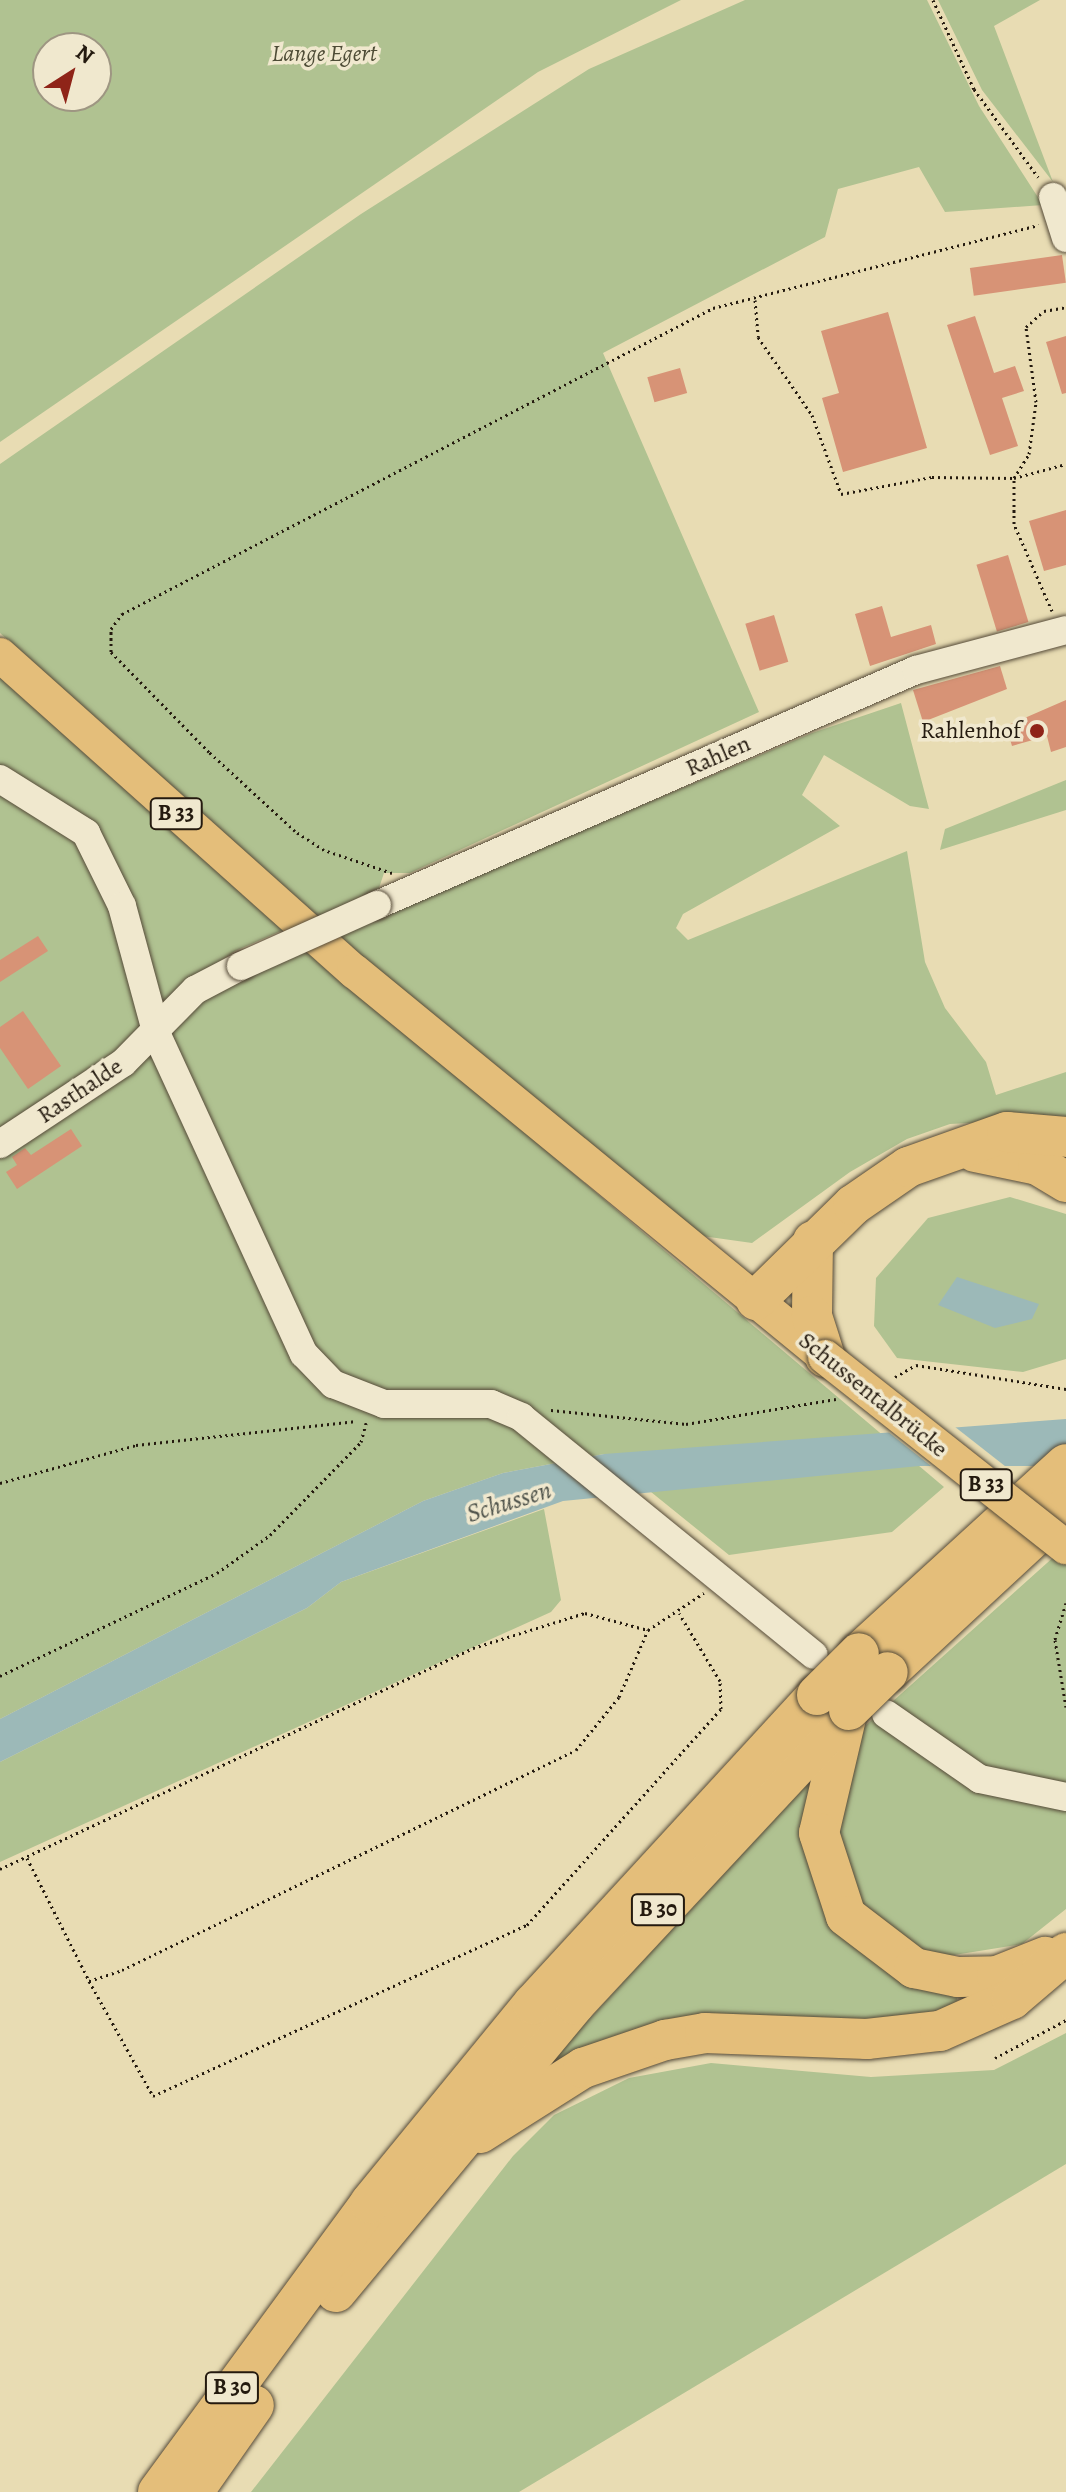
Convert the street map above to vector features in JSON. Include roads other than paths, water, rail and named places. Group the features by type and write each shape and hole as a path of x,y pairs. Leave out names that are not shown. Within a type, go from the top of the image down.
{"highway":[{"path":"756,1300 813,1241 882,1184 951,1151 1007,1132 1066,1137"},
{"path":"951,1151 999,1152 1066,1182"},
{"path":"813,1241 812,1316 825,1357"},
{"name":"B 30","path":"158,2492 460,2125 703,1861 851,1706 874,1663 1028,1496 1066,1464"},
{"name":"B 30","path":"874,1663 1066,1507"},
{"path":"851,1706 824,1789 819,1833 826,1872 846,1916 873,1943 914,1968 958,1977 997,1976 1066,1945"},
{"path":"460,2125 583,2068 665,2040 705,2033 910,2038 976,2019 1039,1982 1066,1953"},
{"name":"B 30","path":"193,2492 315,2319 460,2125"}],"main road":[{"name":"B 33","path":"0,655 354,971 756,1300"},
{"name":"Schussentalbrücke","path":"756,1300 1066,1547"}],"street":[{"name":"Rahlen","path":"241,966 916,670 1065,631"},
{"path":"0,779 86,833 122,906 157,1035 304,1354 333,1384 375,1412 491,1404 528,1422 814,1655"},
{"name":"Rasthalde","path":"0,1144 157,1035 195,990 241,966"},
{"path":"851,1706 980,1779 1066,1797"}],"water":[{"path":"957,1277 1039,1304 1032,1319 995,1328 938,1305"},
{"name":"Schussen","path":"1066,1419 1066,1466 919,1466 563,1501 341,1582 307,1608 0,1762 0,1719 423,1501 503,1473 604,1454"}],"place":[{"name":"Rahlenhof","path":"1037,731"}],"park label":[{"name":"Lange Egert","path":"324,54"}]}
